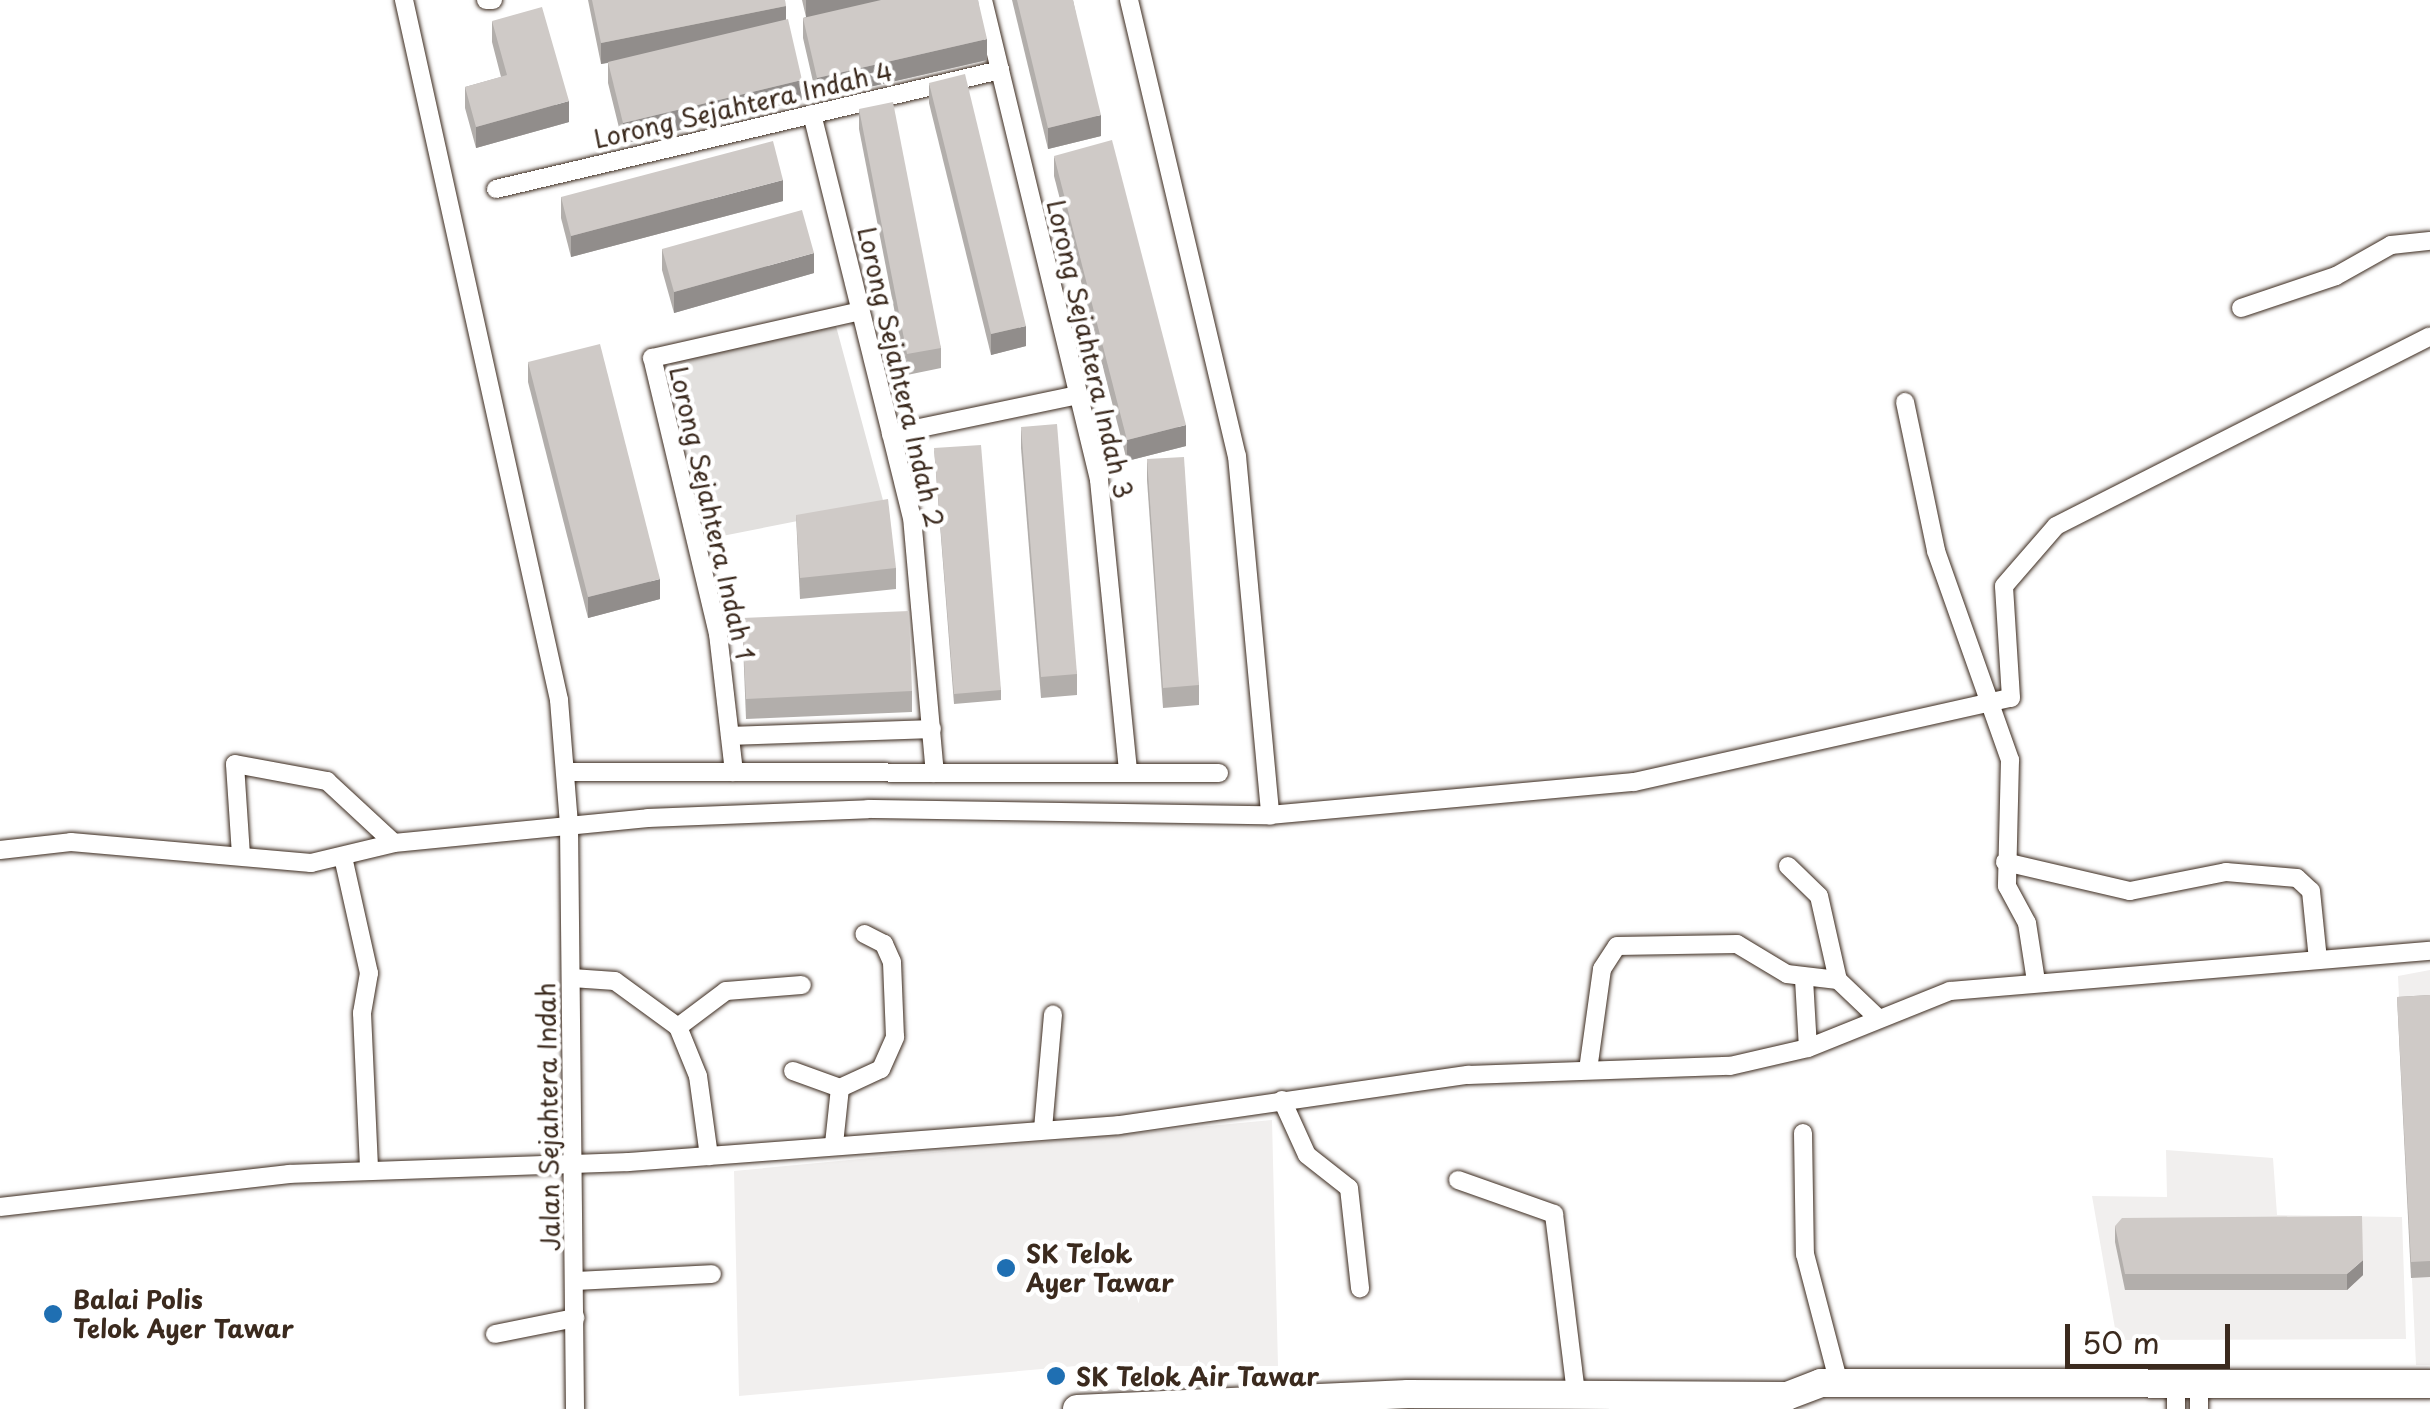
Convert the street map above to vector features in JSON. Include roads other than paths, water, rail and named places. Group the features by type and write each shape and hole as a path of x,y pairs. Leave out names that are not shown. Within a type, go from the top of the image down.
{"main road":[{"path":"1077,1409 1576,1394 1798,1402 1839,1384 2188,1399 2430,1384"}],"street":[{"name":"Jalan Sejahtera Indah","path":"404,0 544,622 566,772 572,978 575,1409"},
{"name":"Lorong Sejahtera Indah 3","path":"983,0 1099,480 1128,773"},
{"path":"1129,0 1237,456 1270,814"},
{"name":"Lorong Sejahtera Indah 4","path":"496,189 1000,70"},
{"name":"Lorong Sejahtera Indah 2","path":"812,114 912,517 935,772"},
{"path":"2241,308 2336,276 2392,246 2430,241"},
{"name":"Lorong Sejahtera Indah 1","path":"734,772 718,634 652,358 860,311"},
{"path":"0,850 71,842 241,855 342,857 394,842 569,825 868,808 1270,814 1634,782 2011,698 2004,586 2056,526 2430,336"},
{"path":"891,434 1078,395"},
{"path":"1905,402 1936,552 1995,702 2014,787 2005,862 2036,981"},
{"path":"730,736 932,729"},
{"path":"241,855 236,764 268,763 327,782 394,842"},
{"path":"566,772 1219,774"},
{"path":"342,857 369,973 362,1022 369,1170"},
{"path":"2005,862 2130,891 2226,872 2298,878 2311,891 2318,960"},
{"path":"1788,866 1820,896 1838,980 1878,1018"},
{"path":"793,1071 840,1088 881,1068 895,1037 892,962 884,944 864,934"},
{"path":"1588,1070 1602,970 1617,946 1737,944 1804,978 1838,980"},
{"path":"0,1206 369,1170 709,1156 1042,1130 1399,1082 1730,1066 1808,1048 1950,991 2430,951"},
{"path":"572,978 616,981 678,1027 698,1076 709,1156"},
{"path":"1804,978 1808,1048"},
{"path":"678,1027 726,990 802,986"},
{"path":"1042,1130 1052,1014"},
{"path":"834,1144 840,1088"},
{"path":"1282,1100 1306,1156 1350,1188 1360,1288"},
{"path":"1803,1133 1805,1254 1839,1384"},
{"path":"1458,1180 1554,1214 1576,1394"},
{"path":"575,1282 712,1274"},
{"path":"495,1334 575,1318"}],"place":[{"name":"SK Telok Ayer Tawar","path":"1006,1268"},
{"name":"Balai Polis Telok Ayer Tawar","path":"53,1314"},
{"name":"SK Telok Air Tawar","path":"1056,1376"}]}
